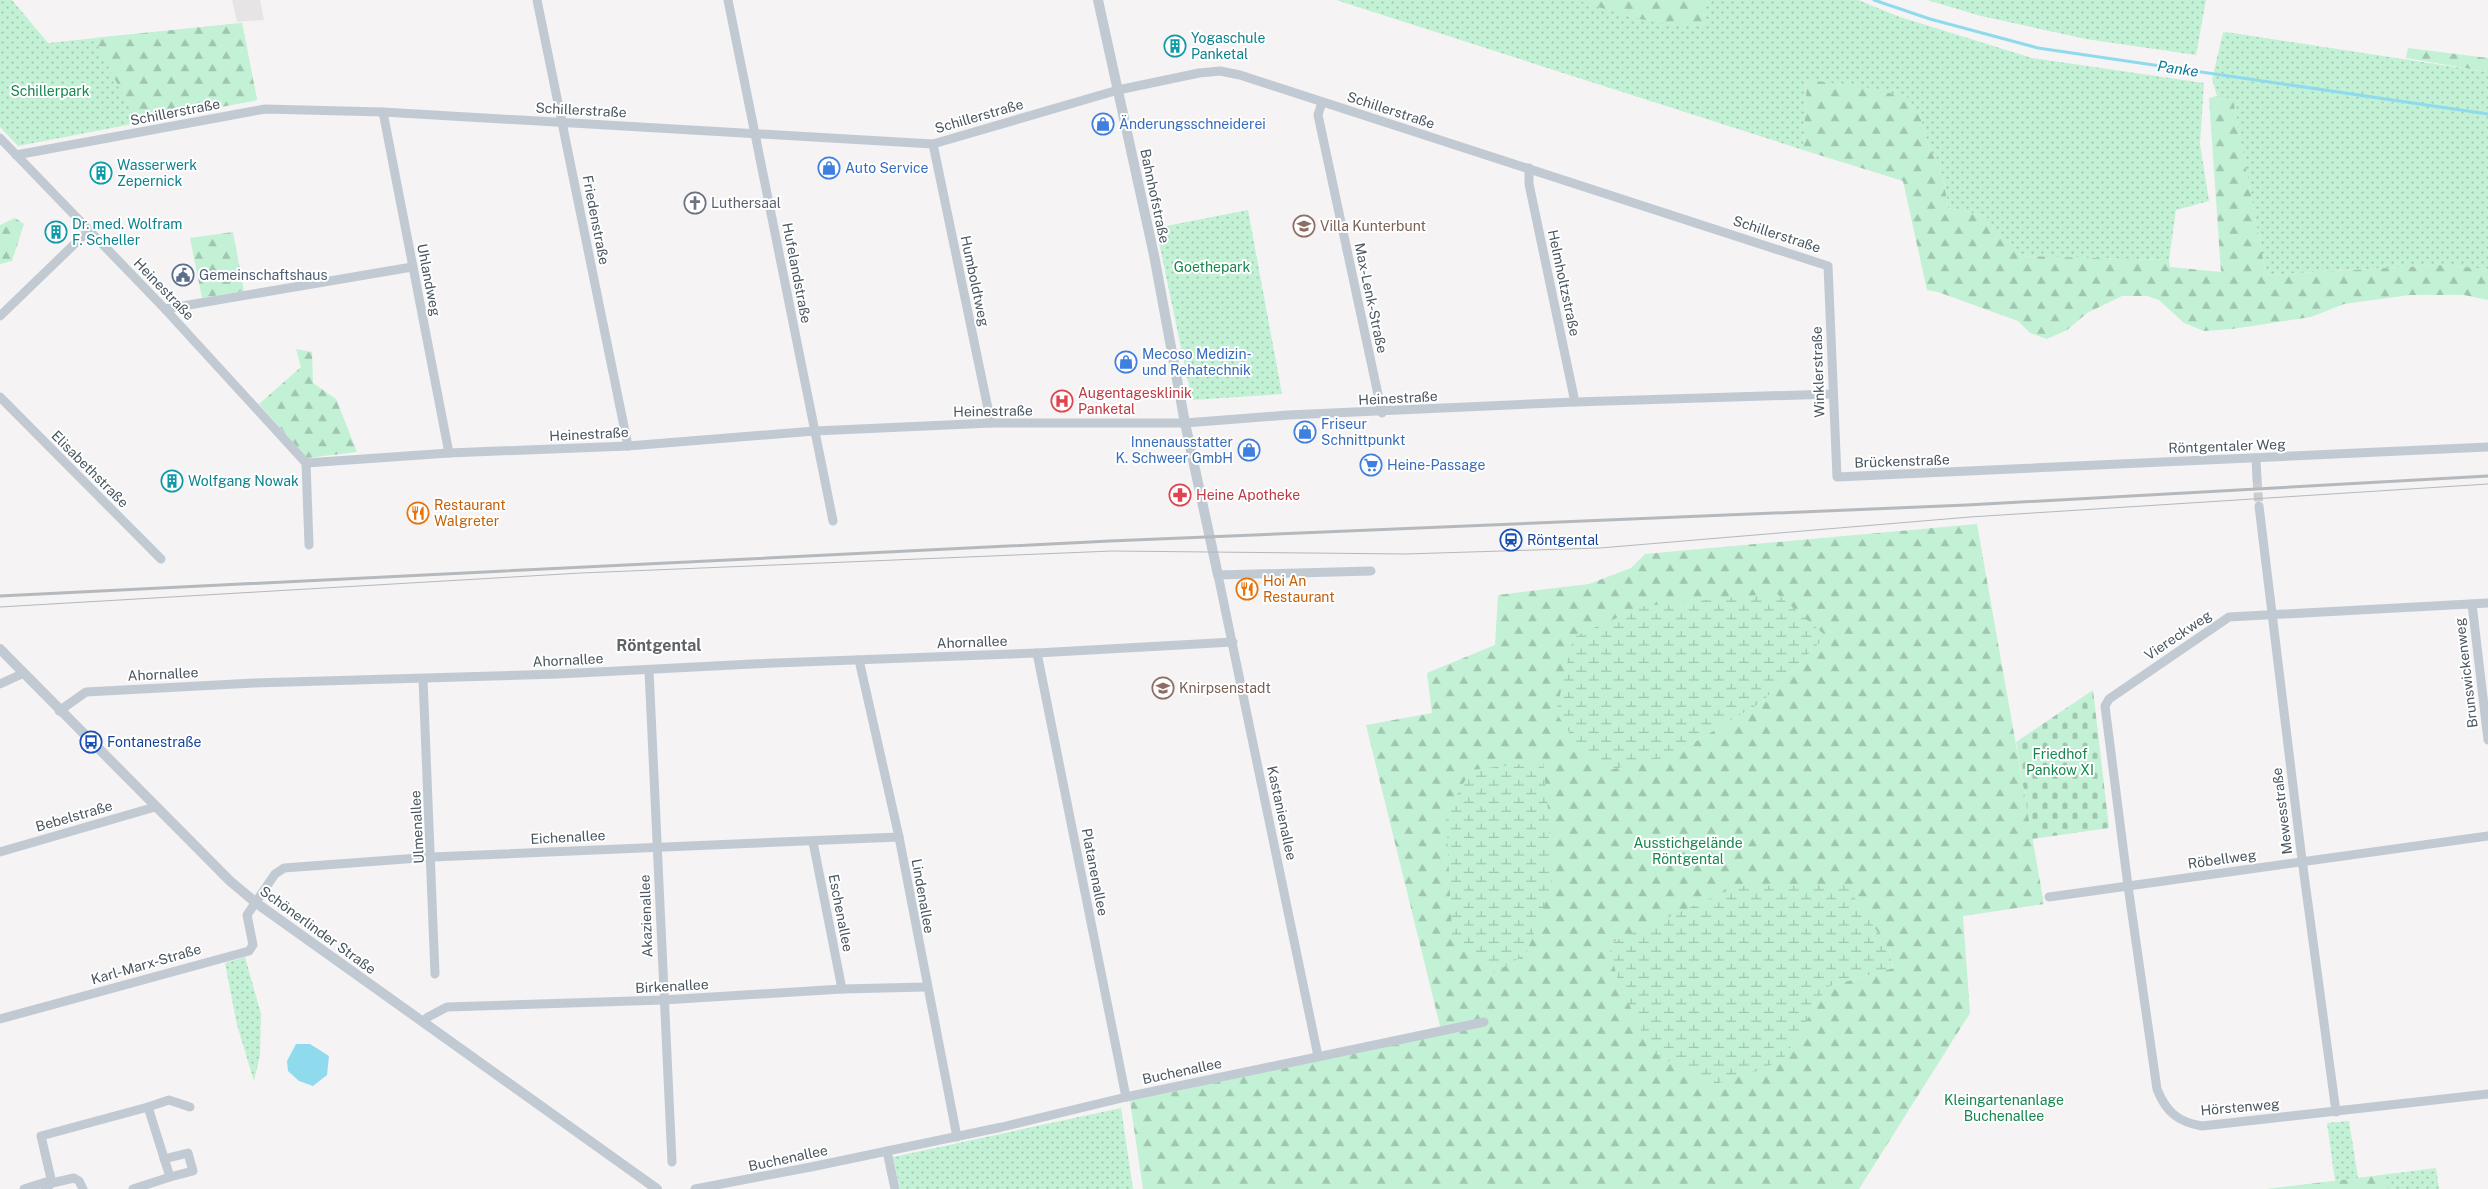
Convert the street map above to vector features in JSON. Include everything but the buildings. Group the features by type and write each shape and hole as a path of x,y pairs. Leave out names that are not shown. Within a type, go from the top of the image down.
{"street":[{"name":"Friedenstraße","path":"537,0 628,446"},
{"name":"Hufelandstraße","path":"728,0 833,521"},
{"name":"Bahnhofstraße","path":"1098,0 1154,256 1218,575"},
{"name":"Schillerstraße","path":"16,155 265,109 383,112 755,132 933,144 1118,90 1199,73 1220,71 1240,75 1828,266"},
{"name":"Max-Lenk-Straße","path":"1322,102 1318,115 1382,413"},
{"name":"Uhlandweg","path":"383,112 449,453"},
{"name":"Heinestraße","path":"0,138 88,232 165,309 306,463 449,453 628,446 815,431 991,423 1186,423 1290,415 1382,413 1576,402 1832,394"},
{"name":"Humboldtweg","path":"933,144 991,423"},
{"name":"Helmholtzstraße","path":"1529,168 1529,184 1576,402"},
{"path":"0,316 88,232"},
{"name":"Winklerstraße","path":"1828,266 1837,477"},
{"path":"165,309 412,267"},
{"name":"Elisabethstraße","path":"0,397 161,559"},
{"name":"Röntgentaler Weg","path":"1968,472 2488,448"},
{"path":"2256,458 2258,479"},
{"path":"306,463 309,545"},
{"name":"Brückenstraße","path":"1837,477 1968,472"},
{"name":"Mewesstraße","path":"2259,506 2302,861 2336,1112"},
{"path":"1218,575 1371,572"},
{"name":"Kastanienallee","path":"1218,575 1318,1056"},
{"name":"Viereckweg","path":"2128,886 2106,702 2230,617 2488,603"},
{"name":"Brunswickenweg","path":"2472,604 2488,740"},
{"name":"Ahornallee","path":"59,710 86,692 254,683 423,679 649,670 1037,653 1233,642"},
{"name":"Schönerlinder Straße","path":"0,649 155,807 230,881 255,902 657,1189"},
{"name":"Platanenallee","path":"1037,653 1126,1097"},
{"name":"Lindenallee","path":"859,660 899,837 926,987 957,1137"},
{"name":"Akazienallee","path":"649,670 672,1162"},
{"path":"0,684 24,673"},
{"name":"Ulmenallee","path":"423,679 432,857 435,974"},
{"name":"Bebelstraße","path":"0,852 155,807"},
{"name":"Röbellweg","path":"2049,897 2488,836"},
{"name":"Eichenallee","path":"255,902 275,874 284,868 432,857 899,837"},
{"name":"Eschenallee","path":"813,842 842,989"},
{"name":"Hörstenweg","path":"2128,886 2157,1089 2168,1111 2186,1124 2202,1126 2488,1094"},
{"name":"Karl-Marx-Straße","path":"0,1020 249,951 253,945 247,915 255,902"},
{"name":"Birkenallee","path":"423,1022 447,1007 663,1000 842,989 926,987"},
{"name":"Buchenallee","path":"696,1189 887,1152 1126,1097 1484,1022"},
{"path":"49,1186 41,1136 169,1100 190,1107"},
{"path":"148,1107 170,1177"},
{"path":"887,1152 895,1189"},
{"path":"133,1189 193,1171 188,1153 164,1159"},
{"path":"49,1186 74,1178 80,1181 84,1189"},
{"path":"24,1189 46,1182 49,1186"}],"shaded area":[{"path":"232,0 260,0 264,20 237,22"}],"green space":[{"name":"Schillerpark","path":"0,0 12,0 48,43 242,23 257,100 18,146 0,127"},
{"path":"1336,0 1858,0 1900,17 2032,58 2204,83 2200,144 2209,201 2176,210 2169,260 2015,256 1985,216 1948,208 1943,176 1928,145 1921,120 1807,80 1803,150"},
{"path":"1576,0 1707,0 1704,24 1671,25 1630,17"},
{"path":"1927,0 2206,0 2196,55 2086,39 1981,16"},
{"path":"242,23 257,100 137,123 94,38"},
{"path":"2223,33 2488,72 2488,269 2441,265 2266,275 2233,100 2217,96 2212,79"},
{"path":"2408,48 2488,58 2488,72 2406,58"},
{"path":"1807,80 1865,87 1909,98 1921,120 1928,145 1943,176 1948,208 1985,216 2020,256 2169,260 2170,267 2221,272 2209,98 2217,96 2233,99 2266,275 2441,265 2488,269 2488,300 2464,295 2410,295 2344,304 2311,317 2232,329 2204,331 2184,323 2159,300 2147,296 2122,296 2087,313 2067,330 2047,339 2030,333 2018,321 1938,292 1927,290 1903,181 1803,150"},
{"name":"Goethepark","path":"1248,210 1282,394 1192,400 1156,228"},
{"path":"15,218 24,224 12,261 0,264 0,225"},
{"path":"233,232 244,291 202,298 190,238"},
{"path":"296,349 312,352 313,383 336,399 357,452 307,458 259,404 301,367"},
{"name":"Ausstichgelände Röntgental","path":"1977,524 2044,904 1963,916 1970,1013 1859,1189 1143,1189 1130,1101 1442,1034 1366,725 1432,713 1427,673 1495,645 1498,595 1589,584 1631,568 1645,554","holes":["1826,636 1762,702 1676,753","1889,949 1893,968 1827,987"]},
{"path":"1776,593 1826,636 1762,702 1676,753 1610,770 1588,760 1556,713 1573,637 1644,606"},
{"name":"Friedhof Pankow XI","path":"2093,690 2109,828 2032,839 2016,742"},
{"path":"1543,761 1549,819 1552,885 1526,954 1492,974 1452,936 1446,813 1471,770"},
{"path":"1846,885 1889,949 1893,968 1827,987 1782,1061 1710,1086 1650,1050 1618,980 1608,944 1738,886"},
{"path":"245,957 261,1014 260,1055 254,1081 237,1025 225,963"},
{"path":"1121,1108 1133,1189 900,1189 893,1157"},
{"path":"2349,1121 2358,1178 2436,1168 2439,1189 2268,1189 2335,1181 2327,1123"},
{"path":"2383,1175 2389,1189 2267,1189"}],"water":[{"path":"296,1044 310,1044 329,1056 327,1075 313,1086 299,1081 288,1071 287,1061"}],"waterway":[{"name":"Panke","path":"1874,0 1930,19 2038,48 2488,114"}],"tunnel":[{"path":"2257,479 2259,506"}],"tram line":[{"path":"0,607 581,573 1112,551 1405,554 1600,548 1970,517 2488,484"}],"railway":[{"path":"0,596 1110,541 1967,505 2488,476"}],"place":[{"name":"Yogaschule Panketal","path":"1175,46"},
{"name":"Änderungsschneiderei","path":"1103,124"},
{"name":"Auto Service","path":"829,168"},
{"name":"Wasserwerk Zepernick","path":"101,173"},
{"name":"Luthersaal","path":"695,203"},
{"name":"Villa Kunterbunt","path":"1304,226"},
{"name":"Dr. med. Wolfram F. Scheller","path":"56,232"},
{"name":"Gemeinschaftshaus","path":"183,275"},
{"name":"Mecoso Medizin- und Rehatechnik","path":"1126,362"},
{"name":"Augentagesklinik Panketal","path":"1062,401"},
{"name":"Friseur Schnittpunkt","path":"1305,432"},
{"name":"Innenausstatter K. Schweer GmbH","path":"1249,450"},
{"name":"Heine-Passage","path":"1371,465"},
{"name":"Wolfgang Nowak","path":"172,481"},
{"name":"Heine Apotheke","path":"1180,495"},
{"name":"Restaurant Walgreter","path":"418,513"},
{"name":"Röntgental","path":"1511,540"},
{"name":"Hoi An Restaurant","path":"1247,589"},
{"name":"Knirpsenstadt","path":"1163,688"},
{"name":"Fontanestraße","path":"91,742"}],"district":[{"name":"Röntgental","path":"659,645"}],"park label":[{"name":"Kleingartenanlage Buchenallee","path":"2004,1108"}]}
